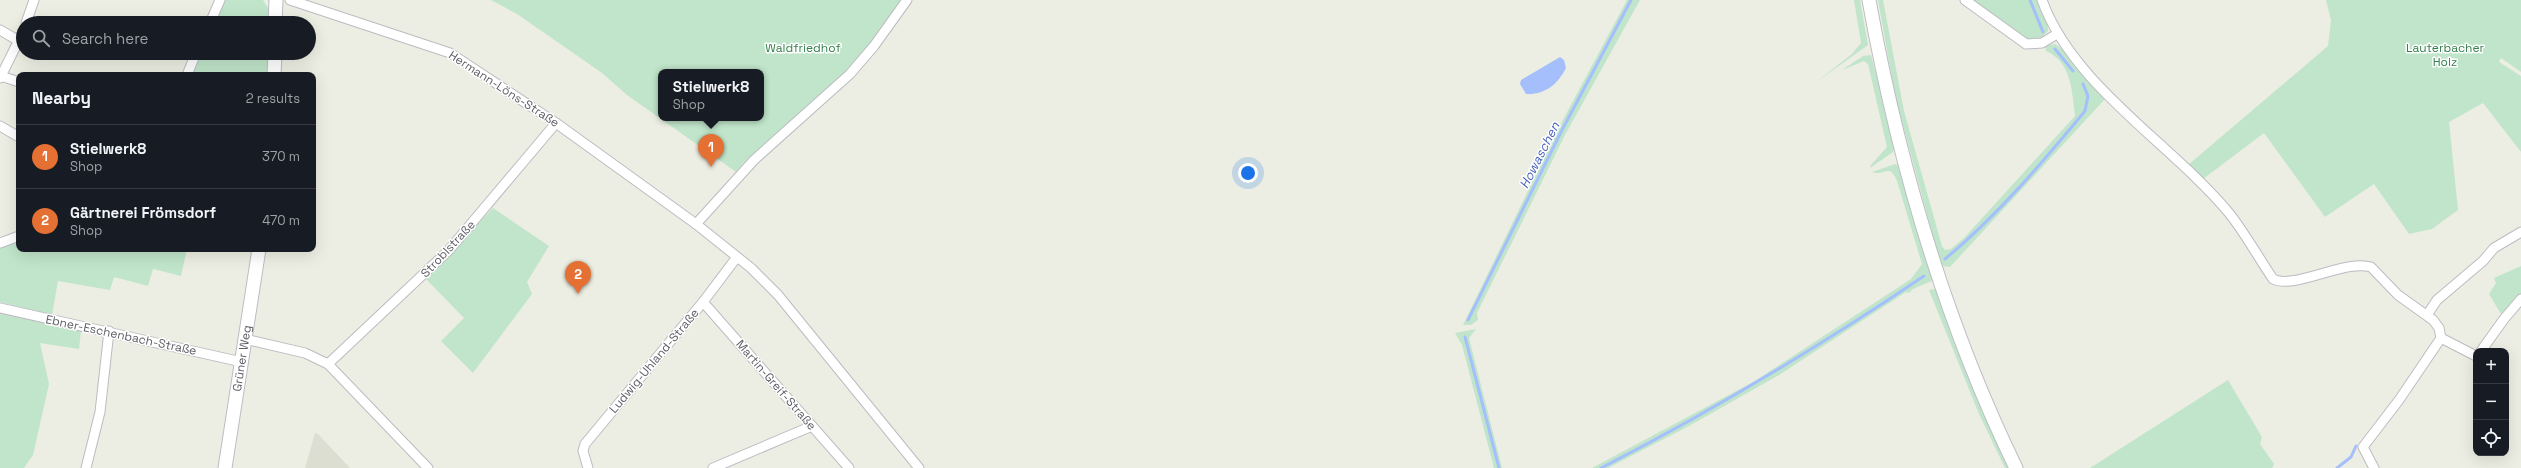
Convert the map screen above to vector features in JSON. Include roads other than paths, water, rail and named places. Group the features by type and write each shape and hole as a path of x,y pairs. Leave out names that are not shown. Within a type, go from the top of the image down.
{"street":[{"path":"28,16 34,0"},
{"path":"213,16 220,0"},
{"path":"275,16 276,0"},
{"name":"Hermann-Löns-Straße","path":"290,0 450,53 556,123 696,224 763,278 790,308 919,468"},
{"path":"696,224 754,160 850,74 874,46 907,0"},
{"path":"1868,0 1892,111 1923,229 1962,340 2016,468"},
{"path":"1965,0 2026,44 2042,43 2058,34"},
{"path":"2042,0 2058,34 2112,98 2229,214 2273,279 2287,281 2354,266 2371,267 2398,295 2427,315 2436,324 2441,338 2473,354"},
{"path":"0,30 16,39"},
{"path":"16,47 1,77 16,81"},
{"path":"188,72 193,60"},
{"path":"274,72 275,60"},
{"name":"Stroblstraße","path":"328,364 449,250 556,123"},
{"path":"0,126 16,135"},
{"path":"2427,315 2437,300 2483,261 2494,248 2521,232"},
{"path":"0,243 16,237"},
{"name":"Grüner Weg","path":"225,468 259,252"},
{"name":"Ludwig-Uhland-Straße","path":"588,468 583,451 585,444 703,302 737,257"},
{"path":"2483,348 2504,318 2521,300"},
{"name":"Martin-Greif-Straße","path":"703,302 848,468"},
{"name":"Ebner-Eschenbach-Straße","path":"0,308 109,331 242,362"},
{"path":"86,468 99,419 109,331"},
{"path":"2374,468 2364,447 2399,400 2441,338"},
{"path":"245,339 305,353 328,364 428,468"},
{"path":"713,468 812,426"}],"water":[{"path":"1560,57 1564,60 1566,68 1555,84 1539,93 1526,94 1520,84 1521,80"}],"waterway":[{"name":"Howaschen","path":"1468,320 1561,132 1631,0"},
{"path":"2030,0 2043,32"},
{"path":"2055,49 2073,71"},
{"path":"1945,259 2001,207 2036,169 2085,111 2088,96 2083,84"},
{"path":"1601,468 1684,424 1766,377 1845,328 1924,276"},
{"name":"Howaschen","path":"1465,337 1499,468"},
{"path":"2337,468 2351,457 2356,446"}],"place":[{"name":"Stielwerk8","path":"711,167"},
{"name":"Gärtnerei Frömsdorf","path":"578,294"}],"park label":[{"name":"Waldfriedhof","path":"803,48"},
{"name":"Lauterbacher Holz","path":"2445,55"}]}
